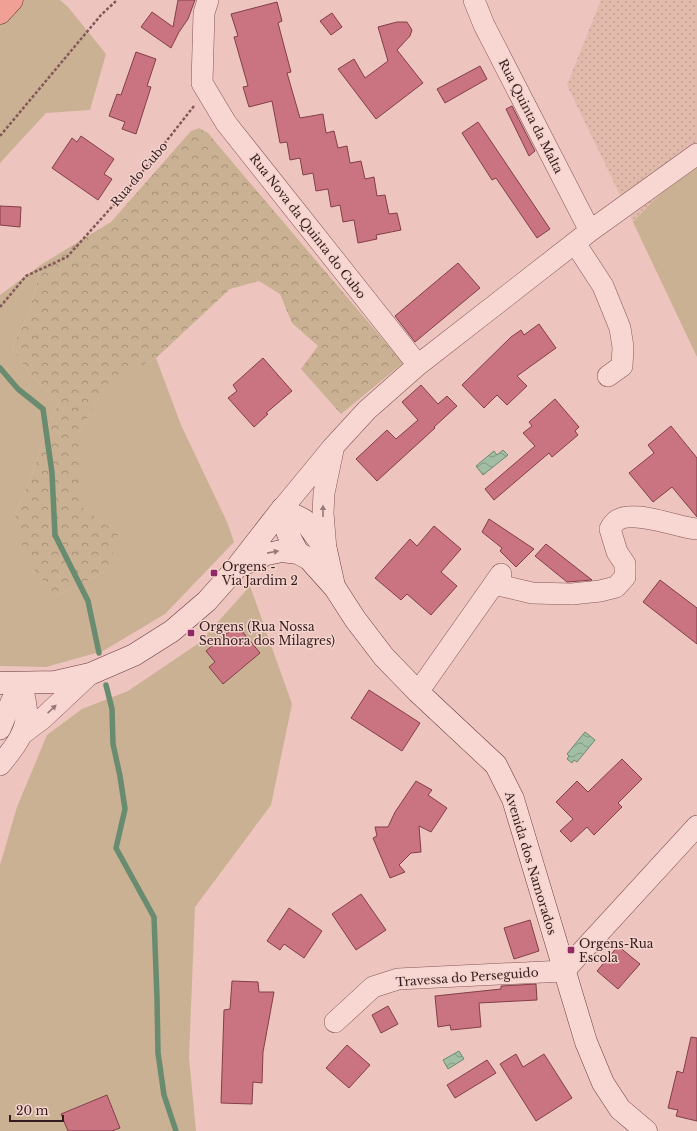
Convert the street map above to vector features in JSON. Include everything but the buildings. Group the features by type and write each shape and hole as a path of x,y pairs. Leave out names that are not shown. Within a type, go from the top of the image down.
{"main road":[{"path":"0,13 12,0"}],"street":[{"path":"202,83 204,12 208,0"},
{"name":"Rua Quinta da Malta","path":"474,0 484,25 583,237 620,328 623,347 622,366 608,376"},
{"name":"Rua Nova da Quinta do Cubo","path":"202,83 226,123 418,365"},
{"path":"0,683 22,684 55,682 90,674 134,655 172,631 207,601 237,567 333,447 367,410 418,365 583,237 697,154"},
{"path":"333,447 324,493 323,513 326,550 335,588"},
{"path":"282,510 304,520 326,550"},
{"path":"282,510 288,534 298,553"},
{"path":"418,692 498,579 532,593 572,594 593,592 616,587 625,577 625,564 617,552 610,529 615,521 626,517 642,518 661,520 697,529"},
{"path":"237,567 267,554 282,551 298,553 308,559 335,588"},
{"name":"Avenida dos Namorados","path":"335,588 355,619 384,657 418,692 496,765 513,799 586,1042 603,1083 620,1110 646,1131"},
{"path":"22,734 42,719 90,674"},
{"path":"0,729 12,700 22,684"},
{"path":"0,765 10,753 22,734 26,722 26,707 22,684"},
{"path":"564,971 697,826"},
{"name":"Travessa do Perseguido","path":"336,1022 372,987 398,979 564,971"}],"path":[{"path":"0,136 101,15 116,0"},
{"name":"Rua do Cubo","path":"0,307 26,276 67,257 135,182 196,104 202,83"}],"shaded area":[{"path":"601,0 697,0 697,167 661,194 633,222 567,85"}],"green space":[{"path":"0,0 60,0 68,7 106,54 90,110 46,113 0,163"},
{"path":"199,128 208,133 403,363 341,414 301,369 318,346 292,323 280,294 259,281 230,289 156,358 107,384 79,432 79,505 118,534 108,570 55,597 25,557 15,514 32,475 48,426 60,401 29,374 12,347 29,313 42,264 111,222 191,131"},
{"path":"697,167 697,357 633,222 660,194"},
{"path":"42,264 29,313 12,347 29,374 60,401 48,426 32,475 15,514 55,597 108,570 79,505 79,432 107,383 156,358 181,425 227,522 234,542 165,614 103,651 46,667 0,666 0,295"},
{"path":"250,586 292,704 271,805 195,907 189,1058 196,1131 0,1131 0,865 17,807 47,735 82,709 128,691 199,643"}],"water":[{"path":"503,450 508,455 483,475 476,466 494,451 497,455"},
{"path":"585,732 595,740 577,762 574,760 572,763 567,759 569,756 567,754"},
{"path":"459,1051 464,1059 448,1069 443,1060"}],"waterway":[{"path":"0,368 18,389 43,409 52,473 55,535 88,601 99,653"},
{"path":"106,685 112,709 113,744 125,809 116,848 154,917 158,1053 164,1095 176,1131"}],"place":[{"name":"Orgens - Via Jardim 2","path":"214,573"},
{"name":"Orgens (Rua Nossa Senhora dos Milagres)","path":"191,633"},
{"name":"Orgens-Rua Escola","path":"571,950"}]}
